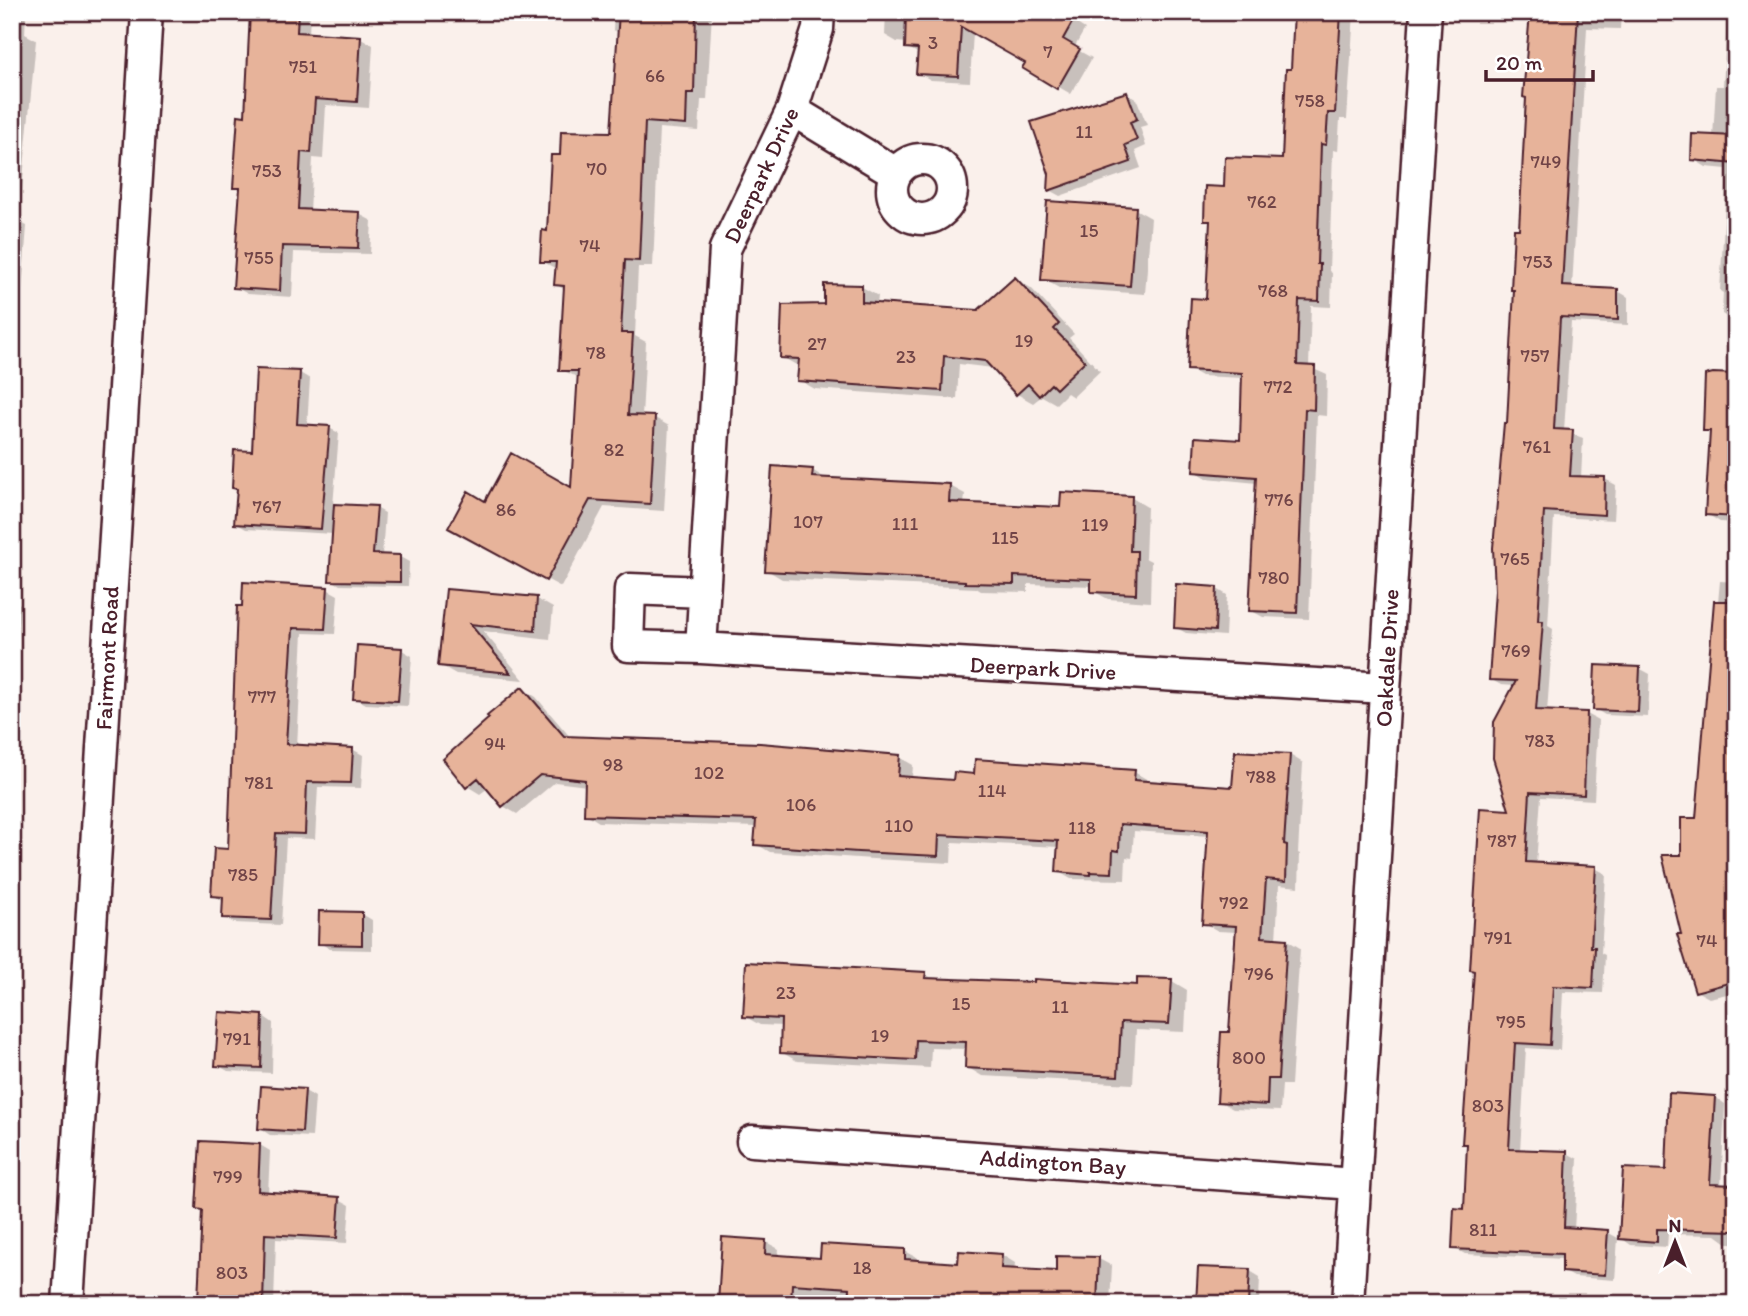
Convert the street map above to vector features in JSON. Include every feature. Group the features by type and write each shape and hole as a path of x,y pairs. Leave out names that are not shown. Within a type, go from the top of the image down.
{"street":[{"name":"Fairmont Road","path":"68,1304 147,12"},
{"name":"Deerpark Drive","path":"701,648 725,249 792,110 818,29 819,12"},
{"name":"Oakdale Drive","path":"1355,1303 1355,1184 1426,12"},
{"path":"792,110 896,173"},
{"name":"Deerpark Drive","path":"704,592 630,589 628,646 1385,688"},
{"name":"Addington Bay","path":"752,1141 1355,1184"}],"building":[{"path":"250,12 298,12 297,32 361,36 357,102 315,99 311,153 301,152 298,209 360,212 358,248 282,246 280,291 233,288 240,188 233,188 238,115 245,116"},
{"path":"619,12 696,12 694,93 687,93 686,125 645,122 639,261 625,260 621,333 633,333 628,415 655,416 650,504 590,500 546,581 448,528 468,491 485,501 511,453 571,487 578,371 559,371 564,286 554,285 556,262 540,262 542,230 547,231 551,155 560,155 561,131 611,132"},
{"path":"906,12 1078,12 1063,39 1080,49 1057,89 1022,68 1025,63 961,27 958,76 916,74 918,49 905,48"},
{"path":"1294,12 1341,12 1335,113 1328,113 1326,145 1321,144 1317,264 1320,264 1319,301 1299,300 1297,365 1315,366 1314,410 1305,409 1297,613 1249,611 1256,477 1193,472 1195,437 1240,440 1242,373 1187,370 1191,298 1206,299 1210,221 1204,221 1205,186 1224,187 1225,157 1282,159 1286,69 1291,69"},
{"path":"1530,12 1578,12 1562,286 1618,289 1618,320 1560,317 1554,429 1573,430 1570,476 1605,477 1604,515 1544,511 1538,621 1543,621 1536,710 1587,712 1584,795 1530,792 1526,862 1596,866 1591,947 1595,947 1593,988 1553,986 1550,1045 1515,1043 1509,1149 1567,1151 1564,1227 1608,1230 1605,1275 1562,1272 1562,1254 1452,1249 1454,1208 1464,1209 1467,1144 1462,1144 1474,971 1470,970 1480,808 1509,810 1493,758 1494,722 1516,681 1489,680 1495,590 1493,548 1504,423 1507,423 1514,290 1511,290 1514,229 1519,229 1526,98 1523,97"},
{"path":"1127,92 1137,119 1130,122 1137,140 1125,145 1131,162 1048,191 1049,174 1031,122"},
{"path":"1692,134 1736,136 1736,164 1691,160"},
{"path":"1047,201 1136,207 1130,286 1041,280"},
{"path":"1015,277 1059,324 1054,329 1085,361 1056,389 1051,384 1039,396 1028,384 1016,395 985,361 944,356 942,391 797,381 799,359 780,358 782,305 824,304 824,284 862,285 862,302 978,310"},
{"path":"256,369 300,371 297,424 330,426 321,529 234,524 237,489 232,488 234,450 252,451"},
{"path":"1736,374 1736,517 1705,515 1710,431 1703,431 1705,375"},
{"path":"772,466 813,469 812,477 950,484 949,502 1060,507 1061,492 1132,496 1130,551 1137,551 1136,594 1091,592 1091,579 1014,576 1014,584 965,583 765,571"},
{"path":"334,504 377,506 373,554 400,555 400,582 329,581"},
{"path":"243,582 328,587 325,629 293,628 286,744 353,748 351,783 307,782 305,834 276,833 271,920 222,918 223,897 211,896 214,848 228,849 237,606 242,606"},
{"path":"1176,584 1217,587 1215,631 1174,628"},
{"path":"446,589 537,597 535,631 470,624 511,673 438,666"},
{"path":"1714,601 1736,601 1736,981 1695,992 1677,934 1681,934 1662,855 1681,855 1681,818 1696,818"},
{"path":"357,645 402,648 398,701 353,699"},
{"path":"1595,665 1640,667 1638,712 1593,710"},
{"path":"522,687 564,736 760,743 900,755 898,776 953,780 954,772 974,774 975,759 1135,770 1134,780 1232,787 1235,751 1290,754 1284,844 1287,845 1286,881 1266,879 1262,937 1287,939 1278,1079 1268,1079 1267,1105 1217,1102 1221,1032 1229,1032 1236,926 1202,924 1208,831 1120,824 1119,851 1113,850 1112,873 1090,872 1090,875 1056,872 1058,841 939,835 938,856 858,852 754,845 756,820 584,815 585,780 540,775 502,807 478,778 466,788 443,759 489,718 487,716"},
{"path":"319,911 362,912 362,945 318,944"},
{"path":"746,962 926,972 925,978 1034,982 1034,979 1137,985 1137,978 1172,979 1169,1024 1121,1022 1118,1076 965,1068 966,1042 916,1040 915,1060 780,1053 781,1019 743,1017"},
{"path":"219,1012 263,1015 261,1068 215,1066"},
{"path":"261,1086 305,1089 302,1132 258,1129"},
{"path":"1669,1093 1715,1096 1710,1184 1736,1185 1736,1231 1657,1229 1657,1242 1619,1239 1623,1168 1666,1170"},
{"path":"200,1141 260,1144 258,1191 340,1197 337,1238 265,1234 263,1304 198,1301 202,1210 196,1209"},
{"path":"722,1237 766,1240 765,1254 820,1258 821,1244 905,1249 905,1259 958,1263 959,1251 1002,1254 1001,1268 1056,1271 1056,1256 1099,1257 1097,1304 849,1304 850,1288 792,1284 791,1304 718,1304"},
{"path":"1198,1267 1250,1269 1248,1304 1196,1304"}]}
